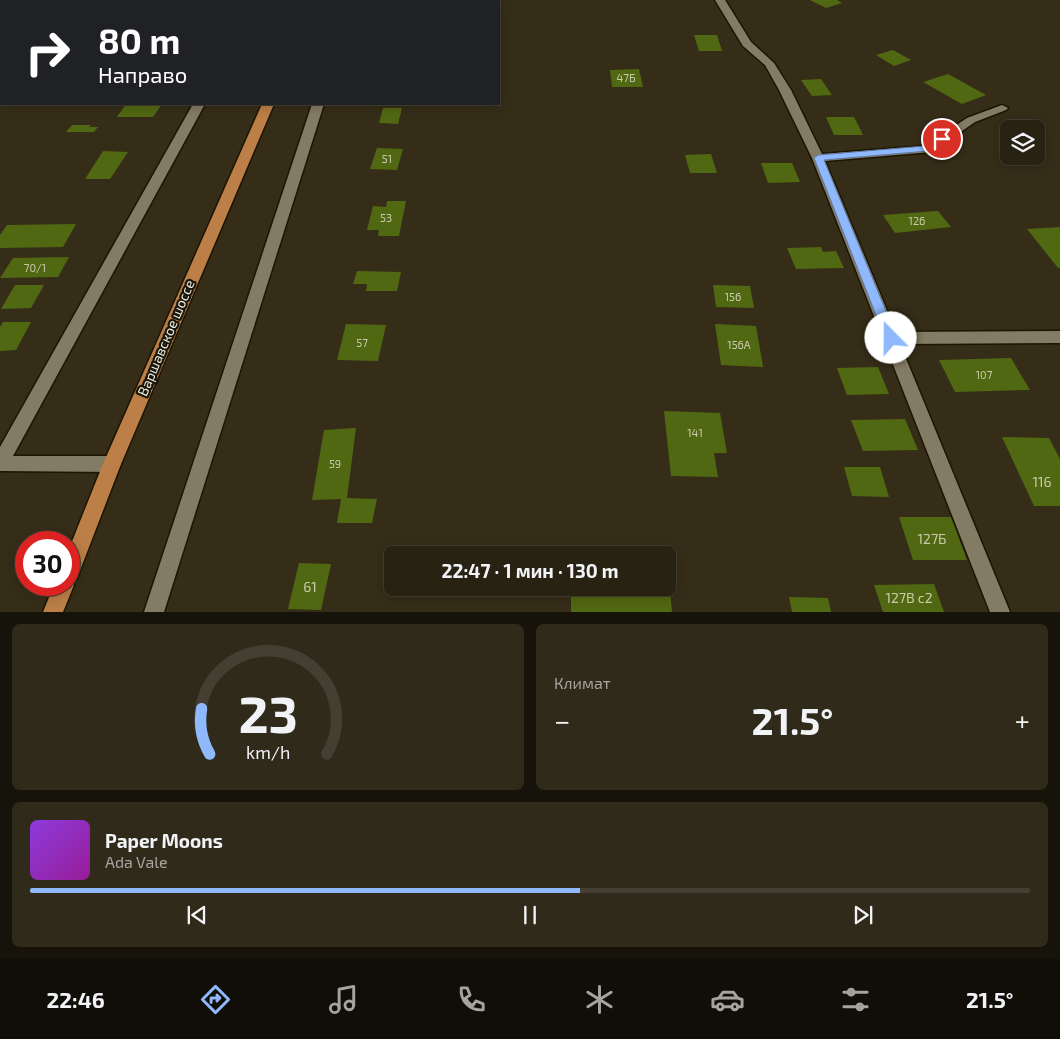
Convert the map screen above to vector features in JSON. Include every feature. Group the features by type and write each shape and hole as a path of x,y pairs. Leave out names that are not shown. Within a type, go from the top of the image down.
{"main road":[{"name":"Варшавское шоссе","path":"80,545 112,464 268,105"},
{"path":"58,611 61,596"}],"street":[{"path":"720,0 747,44 769,63 785,90 818,158 1000,612"},
{"path":"112,464 0,463 198,105"},
{"path":"154,612 318,105"},
{"path":"818,158 928,149 971,120 1002,108"},
{"path":"891,338 1060,336"}],"building":[{"path":"810,0 837,0 842,3 826,8"},
{"path":"694,35 717,35 722,51 699,51"},
{"path":"893,50 911,60 894,66 876,55"},
{"path":"639,69 643,87 612,87 610,70"},
{"path":"948,74 986,95 962,104 923,82"},
{"path":"821,79 832,95 812,96 801,80"},
{"path":"125,105 161,105 153,117 117,117"},
{"path":"383,108 402,108 398,124 379,123"},
{"path":"826,117 854,117 863,135 834,135"},
{"path":"72,125 98,127 94,132 66,132"},
{"path":"377,148 403,149 397,170 370,169"},
{"path":"103,151 128,152 110,179 85,179"},
{"path":"711,154 717,173 690,173 685,155"},
{"path":"761,163 792,163 800,182 768,183"},
{"path":"387,201 406,201 399,236 378,236 379,230 367,230 373,206 386,207"},
{"path":"938,211 951,227 895,233 883,215"},
{"path":"76,224 63,247 0,248 0,235 7,225"},
{"path":"1060,227 1060,268 1058,268 1027,229"},
{"path":"821,247 823,252 836,251 844,268 796,269 787,248"},
{"path":"69,257 58,277 0,278 13,258"},
{"path":"357,271 401,272 397,291 366,291 367,284 353,284"},
{"path":"15,285 44,285 31,308 1,309"},
{"path":"713,285 750,286 754,308 716,307"},
{"path":"3,322 31,322 16,350 0,351 0,327"},
{"path":"346,324 386,325 378,361 337,360"},
{"path":"715,324 756,326 763,367 721,365"},
{"path":"1011,358 1030,390 955,392 939,360"},
{"path":"878,367 889,394 847,395 837,368"},
{"path":"664,411 720,413 727,453 714,453 718,477 671,476"},
{"path":"905,419 918,450 863,451 851,420"},
{"path":"356,428 347,498 377,499 372,523 337,523 341,499 312,500 324,430"},
{"path":"1002,437 1049,438 1060,459 1060,506 1034,506"},
{"path":"844,467 880,467 889,497 852,496"},
{"path":"899,517 951,517 967,560 913,560"},
{"path":"299,563 331,564 321,610 288,609"},
{"path":"934,584 944,612 883,612 874,585"},
{"path":"571,596 671,596 672,612 571,612"},
{"path":"789,597 828,598 831,612 792,612"}],"route":[{"path":"891,338 818,158 928,149 942,139"}]}
